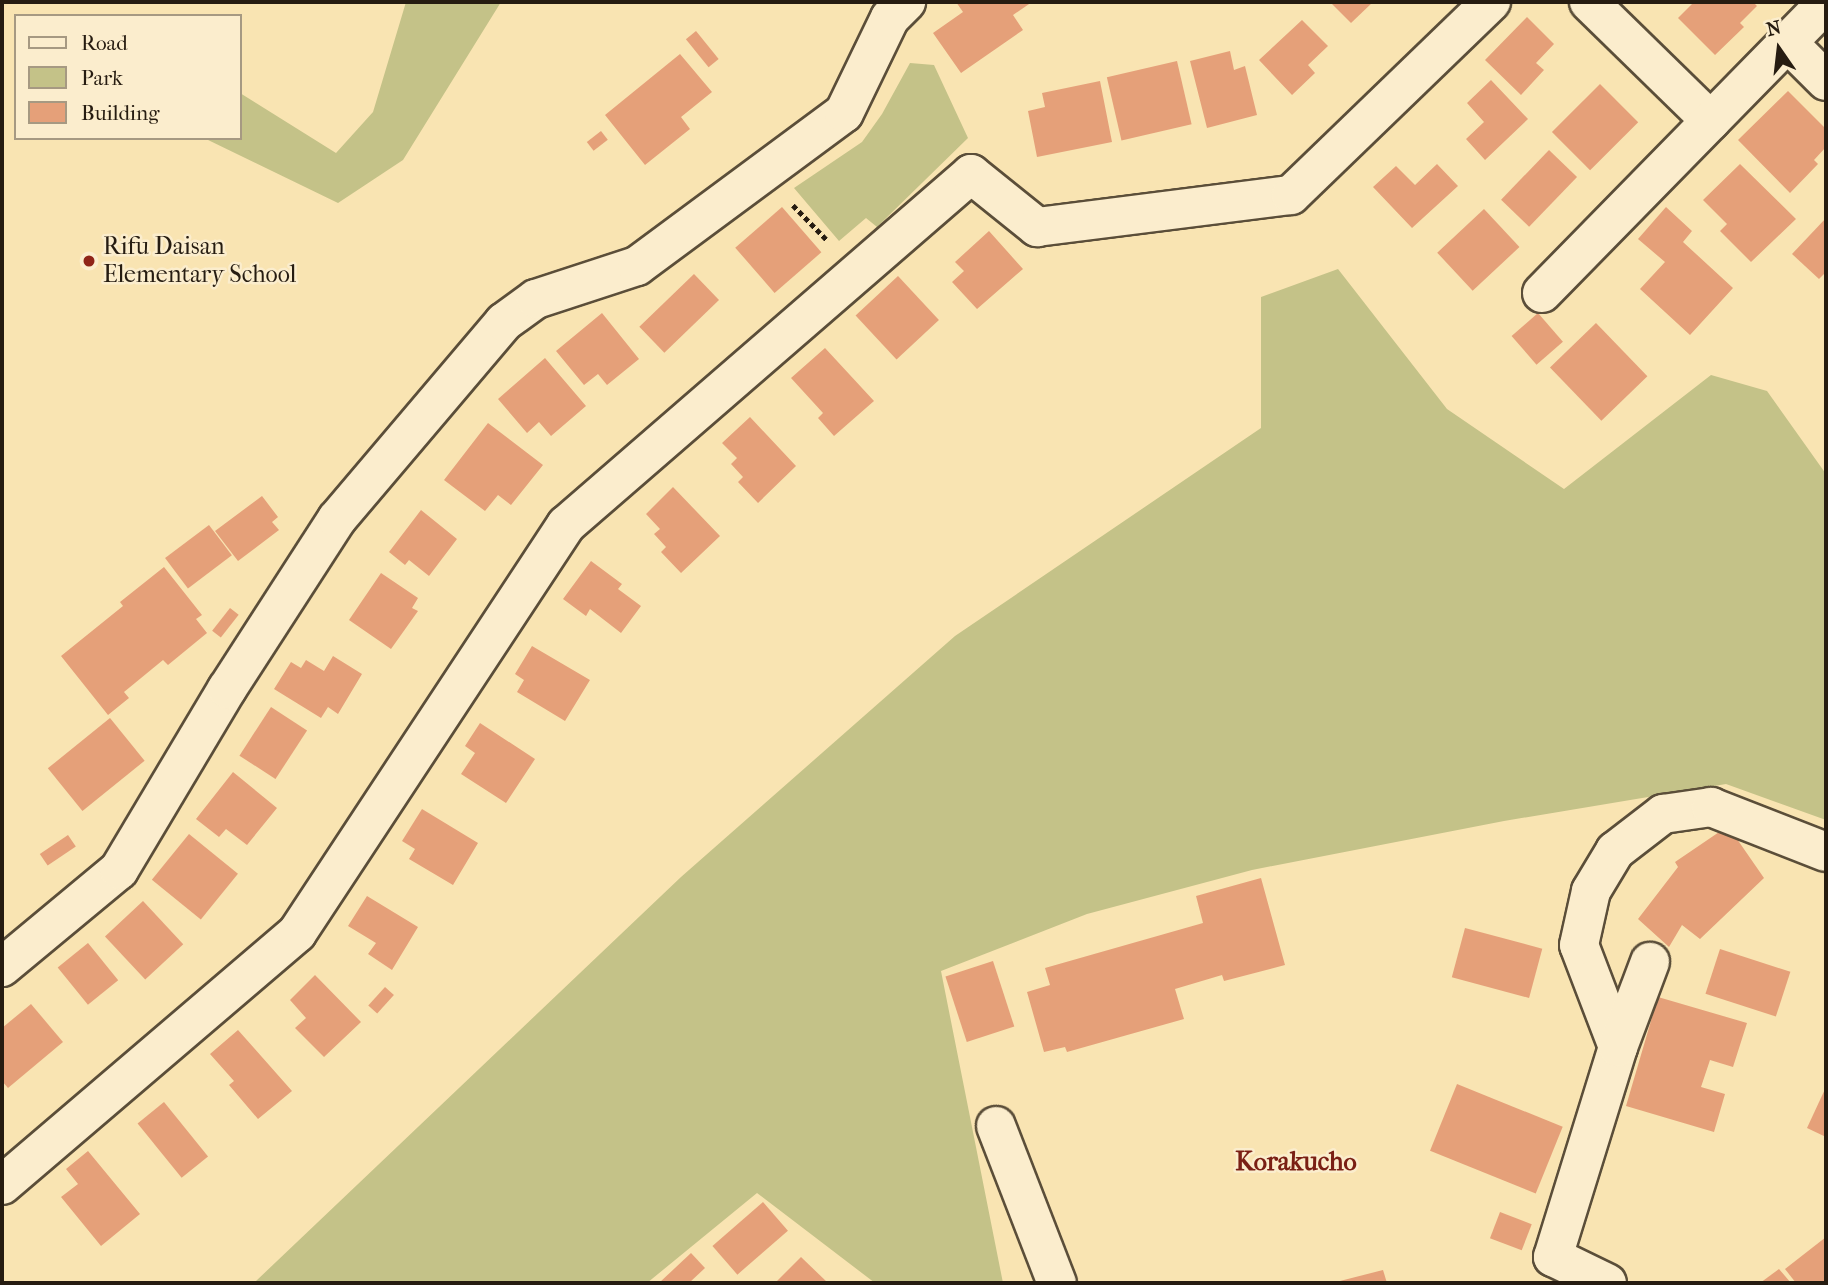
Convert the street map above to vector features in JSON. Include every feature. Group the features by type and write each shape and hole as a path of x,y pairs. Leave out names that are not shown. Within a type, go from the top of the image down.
{"street":[{"path":"2,967 119,870 227,689 337,519 504,322 536,299 637,266 844,113 890,18 906,2"},
{"path":"2,1185 297,933 565,525 971,174 1037,227 1291,195 1491,2"},
{"path":"1589,2 1711,121"},
{"path":"1542,293 1826,3"},
{"path":"1787,42 1826,81"},
{"path":"1618,1047 1579,945 1591,891 1615,851 1663,814 1711,807 1826,852"},
{"path":"1607,1283 1553,1256 1618,1047 1650,962"},
{"path":"996,1126 1056,1283"}],"path":[{"path":"763,173 858,272"}],"green space":[{"path":"406,2 501,2 403,160 338,203 208,140 242,140 242,94 336,153 373,112"},
{"path":"910,63 934,65 968,138 877,227 866,218 839,241 794,188 862,142 882,114"},
{"path":"1338,269 1447,409 1564,489 1711,375 1767,391 1826,474 1826,820 1726,784 1504,821 1252,870 1087,914 941,971 1003,1283 875,1283 757,1193 647,1283 256,1281 681,877 955,636 1261,428 1261,297"}],"building":[{"path":"956,2 1032,2 1013,15 1023,30 961,73 933,33 963,12"},
{"path":"1330,2 1373,2 1351,23"},
{"path":"1694,2 1753,2 1757,6 1740,23 1744,27 1715,55 1678,18"},
{"path":"1527,17 1554,44 1536,63 1544,70 1521,95 1485,60"},
{"path":"1302,20 1328,46 1308,65 1315,73 1292,95 1259,60"},
{"path":"696,31 719,59 709,67 686,39"},
{"path":"1230,51 1234,70 1245,66 1257,115 1207,128 1190,61"},
{"path":"680,54 712,92 681,117 690,129 645,165 605,115"},
{"path":"1177,61 1192,124 1121,141 1107,77"},
{"path":"1491,80 1528,119 1485,160 1466,139 1484,122 1467,103"},
{"path":"1100,81 1112,142 1037,157 1028,111 1045,107 1042,93"},
{"path":"1600,84 1638,122 1590,170 1552,132"},
{"path":"1788,91 1826,129 1826,147 1814,160 1818,164 1790,193 1738,140"},
{"path":"601,131 608,140 594,151 587,142"},
{"path":"1549,150 1577,177 1529,227 1501,200"},
{"path":"1437,164 1458,186 1412,228 1373,187 1396,166 1415,185"},
{"path":"1740,164 1796,219 1751,262 1720,231 1727,224 1703,200"},
{"path":"782,207 821,252 775,293 735,248"},
{"path":"1666,207 1692,231 1683,242 1733,288 1690,335 1640,289 1665,262 1638,239"},
{"path":"1484,209 1519,247 1473,291 1437,253"},
{"path":"1826,218 1826,272 1819,279 1792,254"},
{"path":"989,231 1023,269 977,309 952,282 964,271 955,262"},
{"path":"694,274 719,300 664,353 639,327"},
{"path":"898,276 939,320 897,359 856,316"},
{"path":"602,313 639,359 607,385 598,374 584,385 556,351"},
{"path":"1538,313 1563,342 1537,365 1512,336"},
{"path":"1596,323 1647,376 1601,421 1550,367"},
{"path":"825,348 874,401 834,436 818,418 823,413 791,378"},
{"path":"545,358 586,406 551,436 539,422 527,433 498,399"},
{"path":"750,417 796,466 758,503 738,482 743,477 731,464 737,458 722,443"},
{"path":"488,423 543,465 511,505 498,495 485,511 444,480"},
{"path":"673,487 720,536 681,573 661,552 666,547 654,534 660,529 646,514"},
{"path":"262,496 278,517 272,522 279,530 238,561 215,531"},
{"path":"421,510 457,539 429,576 409,560 405,565 389,552"},
{"path":"209,525 232,555 188,588 165,558"},
{"path":"591,561 622,584 618,589 641,606 621,633 590,609 586,616 563,599"},
{"path":"164,567 202,615 196,619 207,633 168,665 163,660 124,692 129,698 108,715 61,656 123,606 120,602"},
{"path":"381,573 418,598 412,608 418,611 391,649 349,620"},
{"path":"230,608 239,615 221,638 212,631"},
{"path":"532,646 590,680 565,721 517,692 524,680 515,674"},
{"path":"333,656 362,674 338,714 328,707 321,718 274,689 291,662 301,668 306,660 324,671"},
{"path":"271,707 307,730 275,779 239,756"},
{"path":"110,718 145,761 82,811 48,768"},
{"path":"480,723 535,759 506,803 461,774 475,753 465,746"},
{"path":"233,772 277,808 247,845 226,829 219,837 196,819"},
{"path":"422,809 478,843 453,885 409,859 415,849 402,841"},
{"path":"1728,826 1764,878 1700,939 1682,925 1669,947 1638,919 1678,867 1675,862"},
{"path":"189,834 238,874 201,919 152,880"},
{"path":"68,835 76,847 48,866 40,854"},
{"path":"1261,878 1285,965 1224,981 1222,975 1175,989 1184,1019 1067,1052 1065,1047 1044,1052 1027,992 1050,985 1045,968 1203,923 1196,896"},
{"path":"367,896 418,927 392,970 368,954 376,943 348,926"},
{"path":"143,901 183,944 145,980 105,936"},
{"path":"1465,928 1542,949 1529,998 1452,977"},
{"path":"88,943 118,980 88,1005 58,968"},
{"path":"1720,949 1790,972 1776,1017 1705,994"},
{"path":"993,961 1014,1027 967,1042 945,976"},
{"path":"315,975 361,1022 324,1057 295,1028 306,1018 290,1000"},
{"path":"385,987 394,995 377,1014 368,1006"},
{"path":"1658,997 1747,1023 1733,1067 1710,1060 1701,1087 1725,1094 1714,1132 1626,1106"},
{"path":"31,1004 63,1042 8,1088 2,1081 2,1028"},
{"path":"238,1030 292,1091 258,1119 229,1085 234,1081 210,1054"},
{"path":"1457,1084 1563,1127 1536,1193 1430,1151"},
{"path":"1826,1087 1826,1137 1807,1128"},
{"path":"164,1102 208,1156 182,1178 138,1123"},
{"path":"88,1151 140,1214 101,1246 61,1197 78,1184 66,1169"},
{"path":"763,1202 788,1231 737,1275 712,1246"},
{"path":"1500,1212 1532,1224 1522,1250 1490,1238"},
{"path":"1826,1237 1826,1283 1796,1283 1785,1269"},
{"path":"691,1253 705,1268 689,1283 659,1283"},
{"path":"801,1257 828,1283 775,1283"},
{"path":"1779,1269 1791,1283 1760,1283"},
{"path":"1383,1270 1387,1283 1336,1283 1336,1282"}],"place":[{"name":"Rifu Daisan Elementary School","path":"89,261"}],"district":[{"name":"Korakucho","path":"1296,1162"}]}
